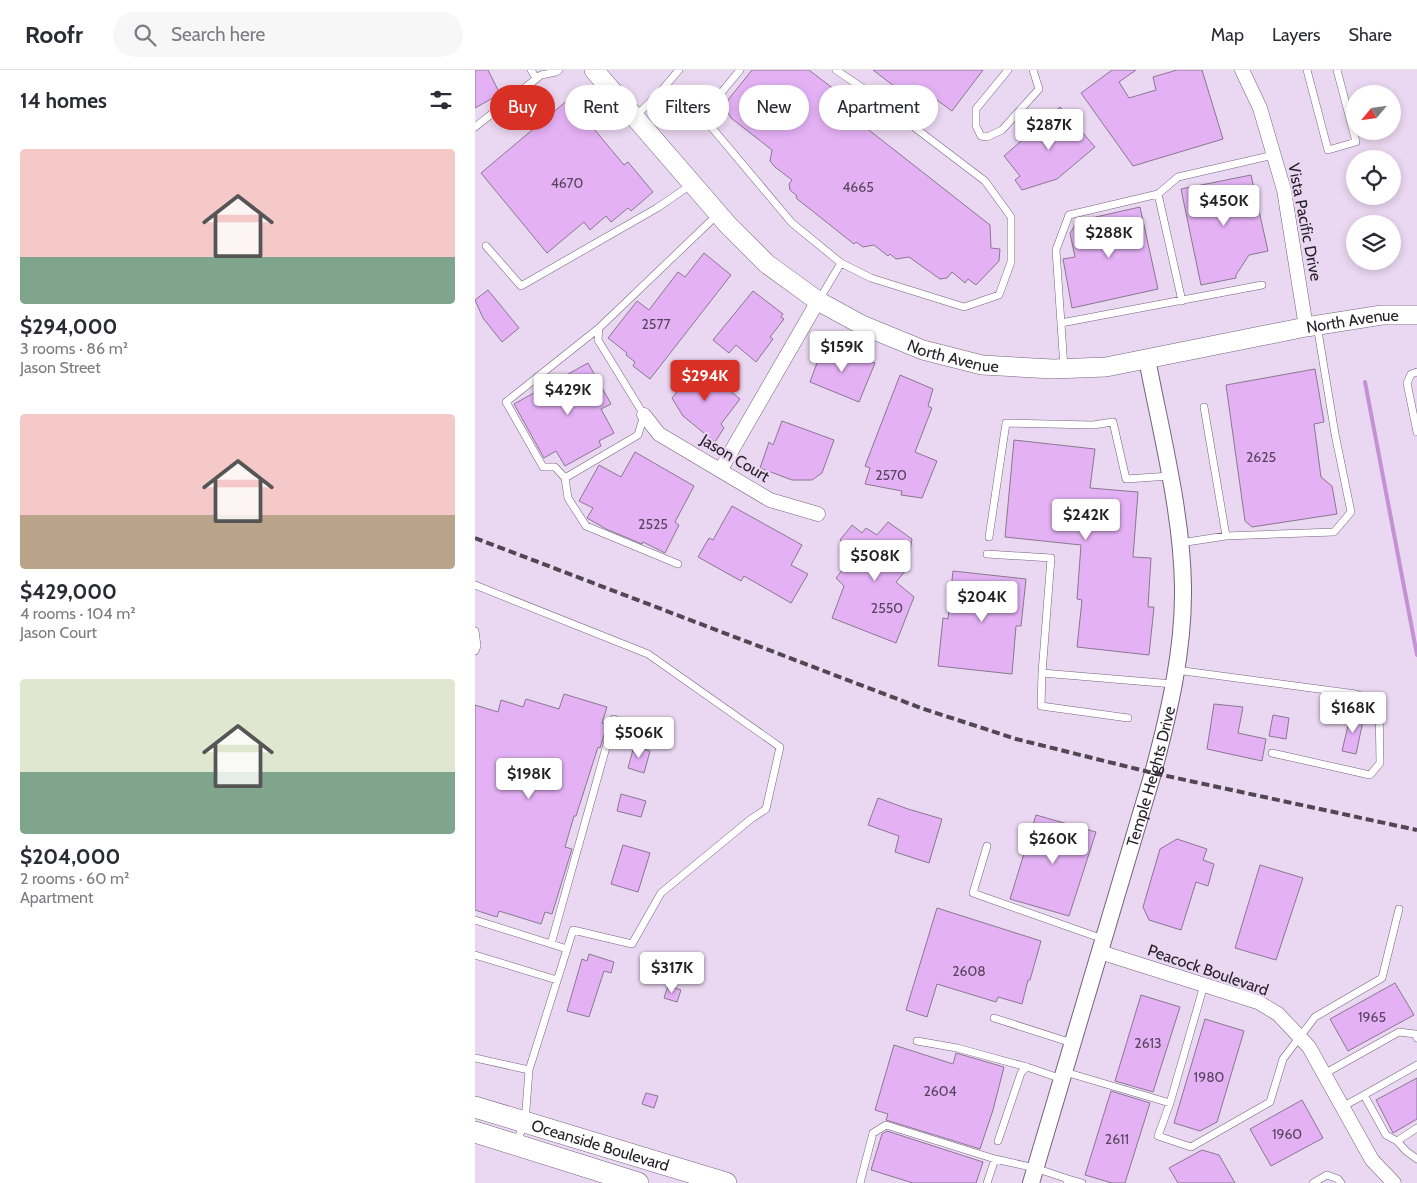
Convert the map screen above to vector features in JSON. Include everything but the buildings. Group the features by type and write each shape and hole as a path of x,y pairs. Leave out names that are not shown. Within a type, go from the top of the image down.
{"main road":[{"name":"North Avenue","path":"594,70 607,85"},
{"name":"North Avenue","path":"637,119 692,184 767,264 818,301 862,325 923,350 983,365 1064,368 1106,367 1311,326 1382,314 1417,315"},
{"name":"Oceanside Boulevard","path":"475,1107 726,1183"},
{"name":"Oceanside Boulevard","path":"475,1132 638,1183"}],"street":[{"name":"Vista Pacific Drive","path":"1244,71 1260,108 1284,190 1311,326"},
{"path":"721,469 818,301"},
{"name":"Temple Heights Drive","path":"1033,1176 1153,773 1167,719 1182,630 1183,586 1177,515 1147,358"},
{"name":"Jason Court","path":"645,415 659,434 721,469 770,500 818,514"},
{"name":"Peacock Boulevard","path":"1102,946 1204,985 1258,1002 1278,1014 1309,1047 1371,1160 1393,1183"}],"lane":[{"path":"531,70 536,78"},
{"path":"475,127 536,78 559,70"},
{"path":"739,70 702,116 792,222 841,263 871,278 965,307 999,295 1011,262 1011,217 985,181 836,70"},
{"path":"1008,70 976,109 976,126 981,136 987,137 1002,130 1039,89 1033,70"},
{"path":"1307,70 1328,150 1356,142 1337,70"},
{"path":"637,115 661,91 675,71"},
{"path":"1064,368 1055,250 1069,215 1158,194 1177,177 1274,156"},
{"path":"487,246 521,286 657,208 692,184"},
{"path":"1158,194 1182,301"},
{"path":"678,564 586,526 568,498 565,478 555,467 543,467 506,402 599,328 719,214"},
{"path":"818,301 841,263"},
{"path":"1061,323 1262,285"},
{"path":"1179,543 1226,536 1334,532 1351,512 1311,326"},
{"path":"565,478 638,435 645,415 598,340 599,328"},
{"path":"1417,372 1411,374 1407,383 1417,432"},
{"path":"1204,408 1226,536"},
{"path":"989,537 1006,423 1093,425 1113,422 1126,479 1170,476"},
{"path":"987,554 1051,558 1041,706 1128,718"},
{"path":"475,585 648,654 780,747 766,809 751,819 661,893 632,944 573,930 529,1070 525,1122 515,1145"},
{"path":"475,631 476,647"},
{"path":"1042,673 1174,677 1356,694 1379,704 1380,763 1370,775 1271,752"},
{"path":"551,944 614,719"},
{"path":"987,846 973,894 1102,946"},
{"path":"1204,985 1170,1103 1158,1136 1191,1147 1270,1102 1283,1058 1315,1017 1382,978 1399,910"},
{"path":"475,920 567,949"},
{"path":"475,956 557,980"},
{"path":"994,1018 1073,1043"},
{"path":"1324,1074 1399,1032 1415,1034 1417,1038"},
{"path":"917,1041 957,1048 1170,1103"},
{"path":"475,1058 529,1070"},
{"path":"1342,1107 1417,1065"},
{"path":"998,1141 1021,1074 1027,1067"},
{"path":"1364,1095 1386,1135 1397,1141 1417,1159"},
{"path":"860,1183 873,1133 886,1125 995,1159 1033,1176 1082,1183"},
{"path":"1397,1141 1417,1128"},
{"path":"987,1183 995,1159"},
{"path":"1313,1183 1327,1175 1338,1179 1341,1183"}],"waterway":[{"path":"1365,382 1417,655"}],"railway":[{"path":"475,538 921,708 1016,739 1153,773 1417,830"}]}
